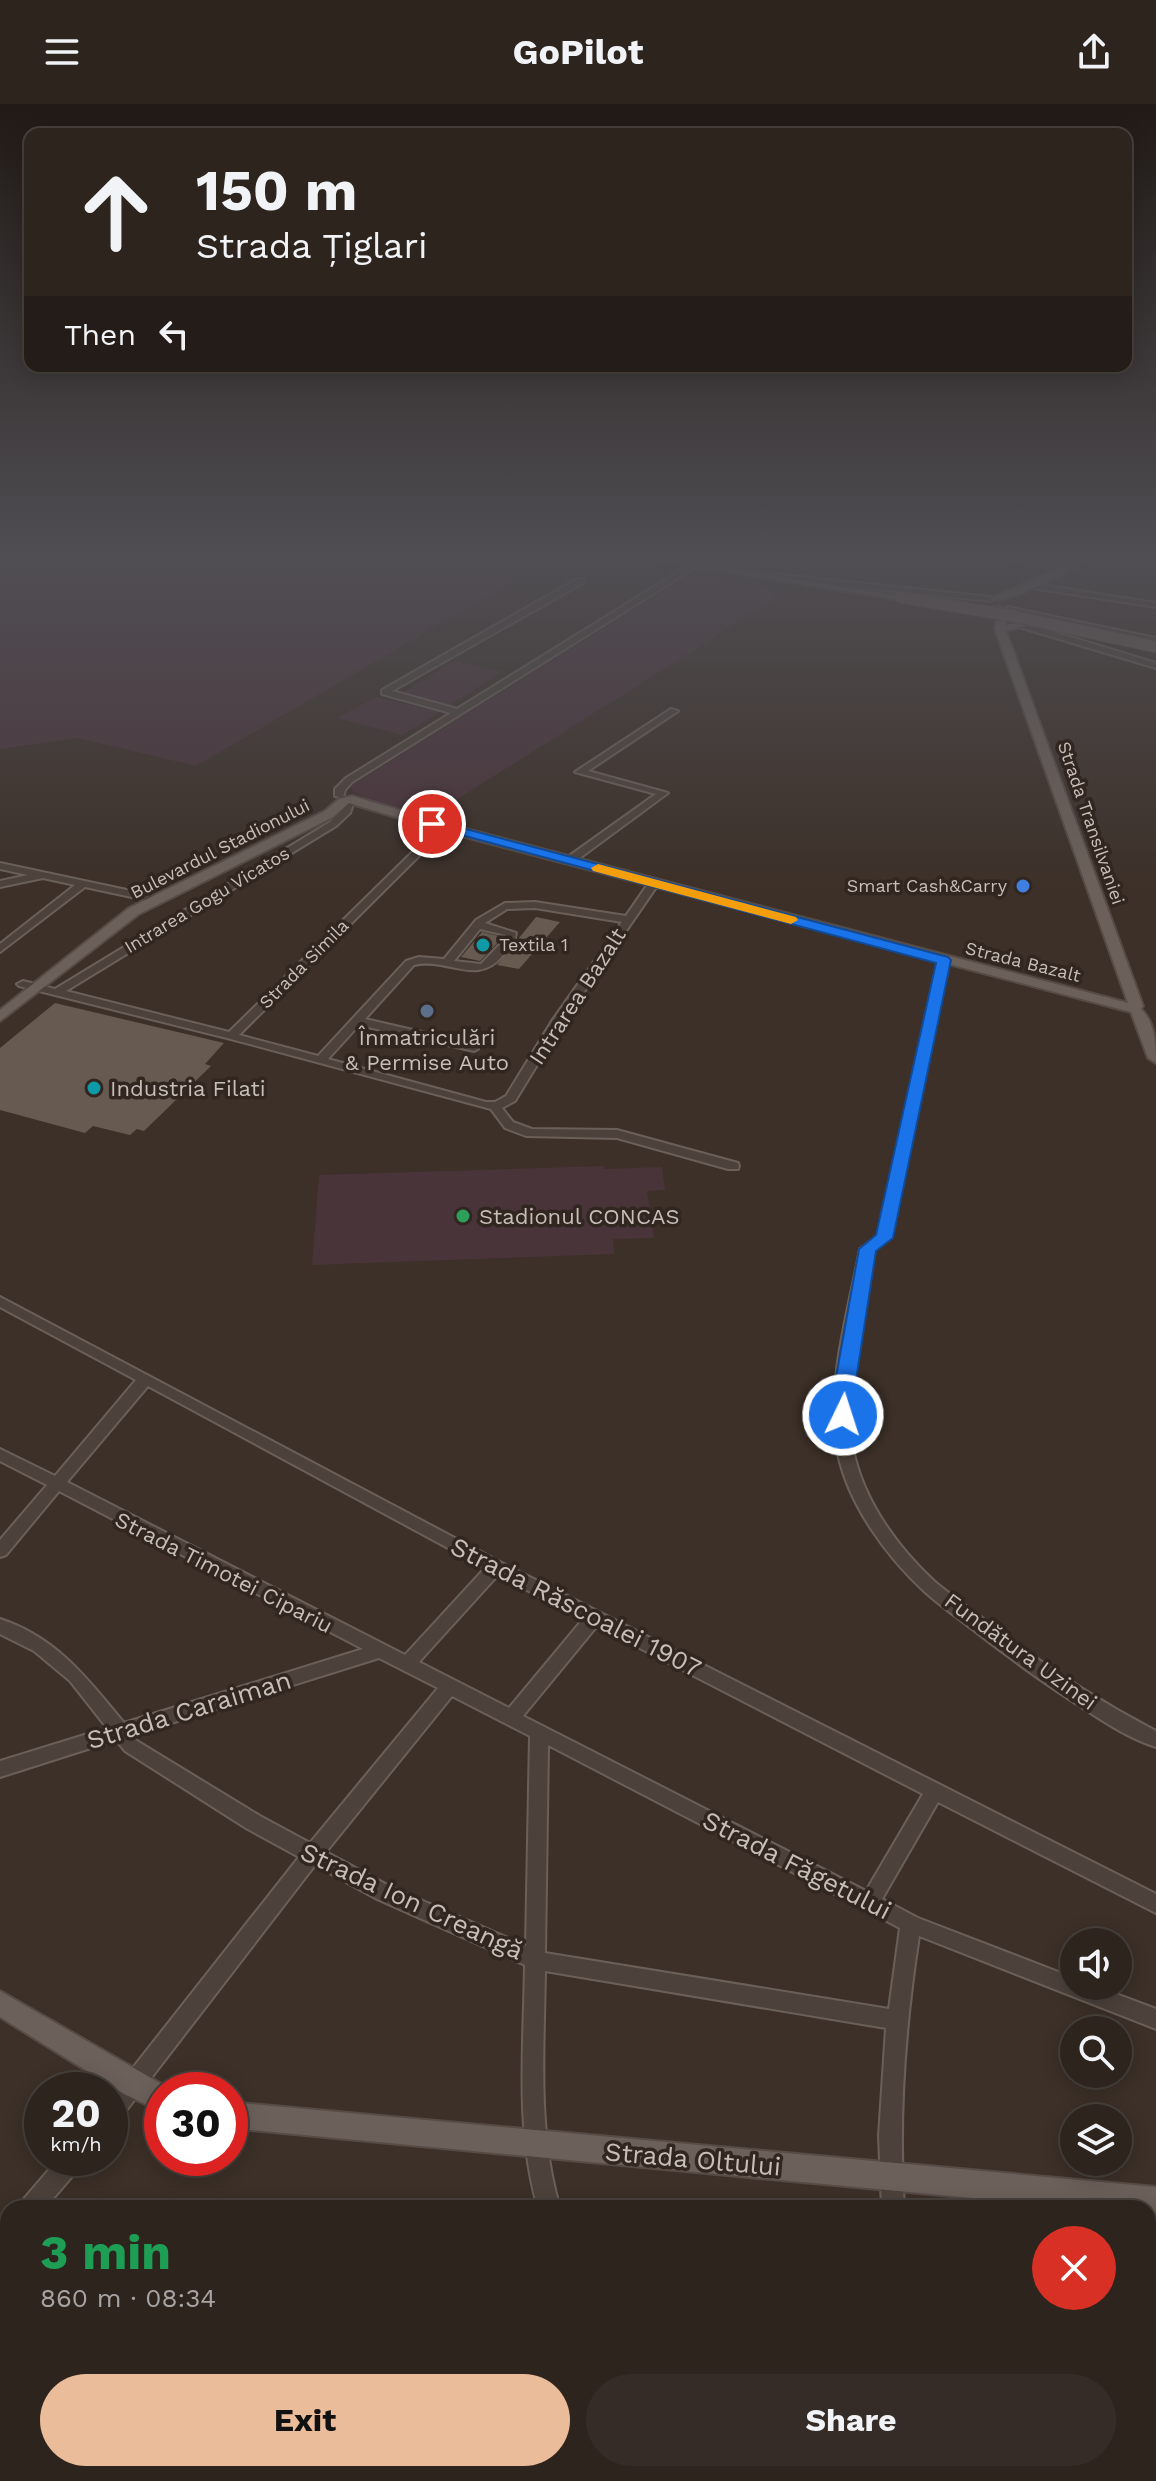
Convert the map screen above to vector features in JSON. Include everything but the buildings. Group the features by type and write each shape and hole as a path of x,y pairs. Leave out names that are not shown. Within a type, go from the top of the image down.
{"main road":[{"name":"Strada Transilvaniei","path":"1019,667 1134,1009 1152,1038 1156,1058"},
{"name":"Strada Bazalt","path":"344,797 569,861 1134,1009"},
{"name":"Bulevardul Stadionului","path":"0,1002 30,986 149,898 329,814 344,797"},
{"name":"Bulevardul Stadionului","path":"0,1017 30,986"},
{"path":"0,2003 144,2090"},
{"name":"Strada Oltului","path":"248,2117 1146,2200"}],"street":[{"path":"429,667 385,692 459,712"},
{"name":"Intrarea Gogu Vicatos","path":"57,992 333,824 347,811 344,797 459,712 531,667"},
{"path":"569,861 663,793 580,772 674,711"},
{"name":"Strada Simila","path":"231,1036 443,827"},
{"path":"0,866 149,898"},
{"path":"0,884 44,875"},
{"path":"0,949 84,883"},
{"name":"Intrarea Bazalt","path":"496,1105 511,1098 558,1021 626,919 654,883"},
{"path":"448,962 479,925 505,906 520,904 626,919"},
{"path":"321,1060 410,963 423,960 484,967 511,938 511,933 479,925"},
{"name":"Fundătura Uzinei","path":"943,960 884,1238 867,1249 843,1394 843,1436 848,1459 868,1508 925,1582 1008,1648 1125,1724 1156,1740"},
{"path":"30,986 231,1036"},
{"path":"356,1021 474,1047"},
{"name":"Strada Simila","path":"231,1036 486,1106 496,1105"},
{"path":"496,1105 509,1125 530,1133 617,1134 733,1166"},
{"name":"Strada Răscoalei 1907","path":"0,1301 144,1381 496,1567 1156,1904"},
{"path":"0,1551 144,1381"},
{"name":"Strada Timotei Cipariu","path":"0,1454 449,1687"},
{"path":"406,1665 496,1567"},
{"path":"511,1718 595,1617"},
{"name":"Strada Ion Creangă","path":"0,1626 60,1660 90,1690 131,1746 312,1855 384,1893 533,1959 565,1967 896,2020"},
{"name":"Strada Caraiman","path":"0,1769 379,1651"},
{"path":"128,2092 312,1855 449,1687"},
{"name":"Strada Făgetului","path":"449,1687 911,1924 1156,2019"},
{"path":"539,1733 533,1959 536,2145 539,2175 547,2200"},
{"path":"870,1902 935,1790"},
{"path":"892,2200 889,2127 896,2020 911,1924"},
{"path":"38,2200 58,2176"}],"shaded area":[{"path":"0,667 366,667 196,766 78,738 0,749"},
{"path":"444,667 483,667 503,671 449,706 399,695"},
{"path":"542,667 668,667 429,817 384,807 352,791 350,786"},
{"path":"376,697 440,712 402,735 337,718"},
{"name":"Stadionul CONCAS","path":"603,1166 604,1169 662,1167 665,1190 647,1191 654,1238 613,1239 614,1254 312,1265 319,1175"}],"slow traffic":[{"path":"598,868 791,920"}],"place":[{"name":"Smart Cash&Carry","path":"1023,886"},
{"name":"Textila 1","path":"483,945"},
{"name":"Înmatriculări & Permise Auto","path":"427,1011"},
{"name":"Industria Filati","path":"94,1088"},
{"name":"Stadionul CONCAS","path":"463,1216"}],"route":[{"path":"432,824 943,960 884,1238 871,1243 867,1249 843,1394 843,1415"}]}
